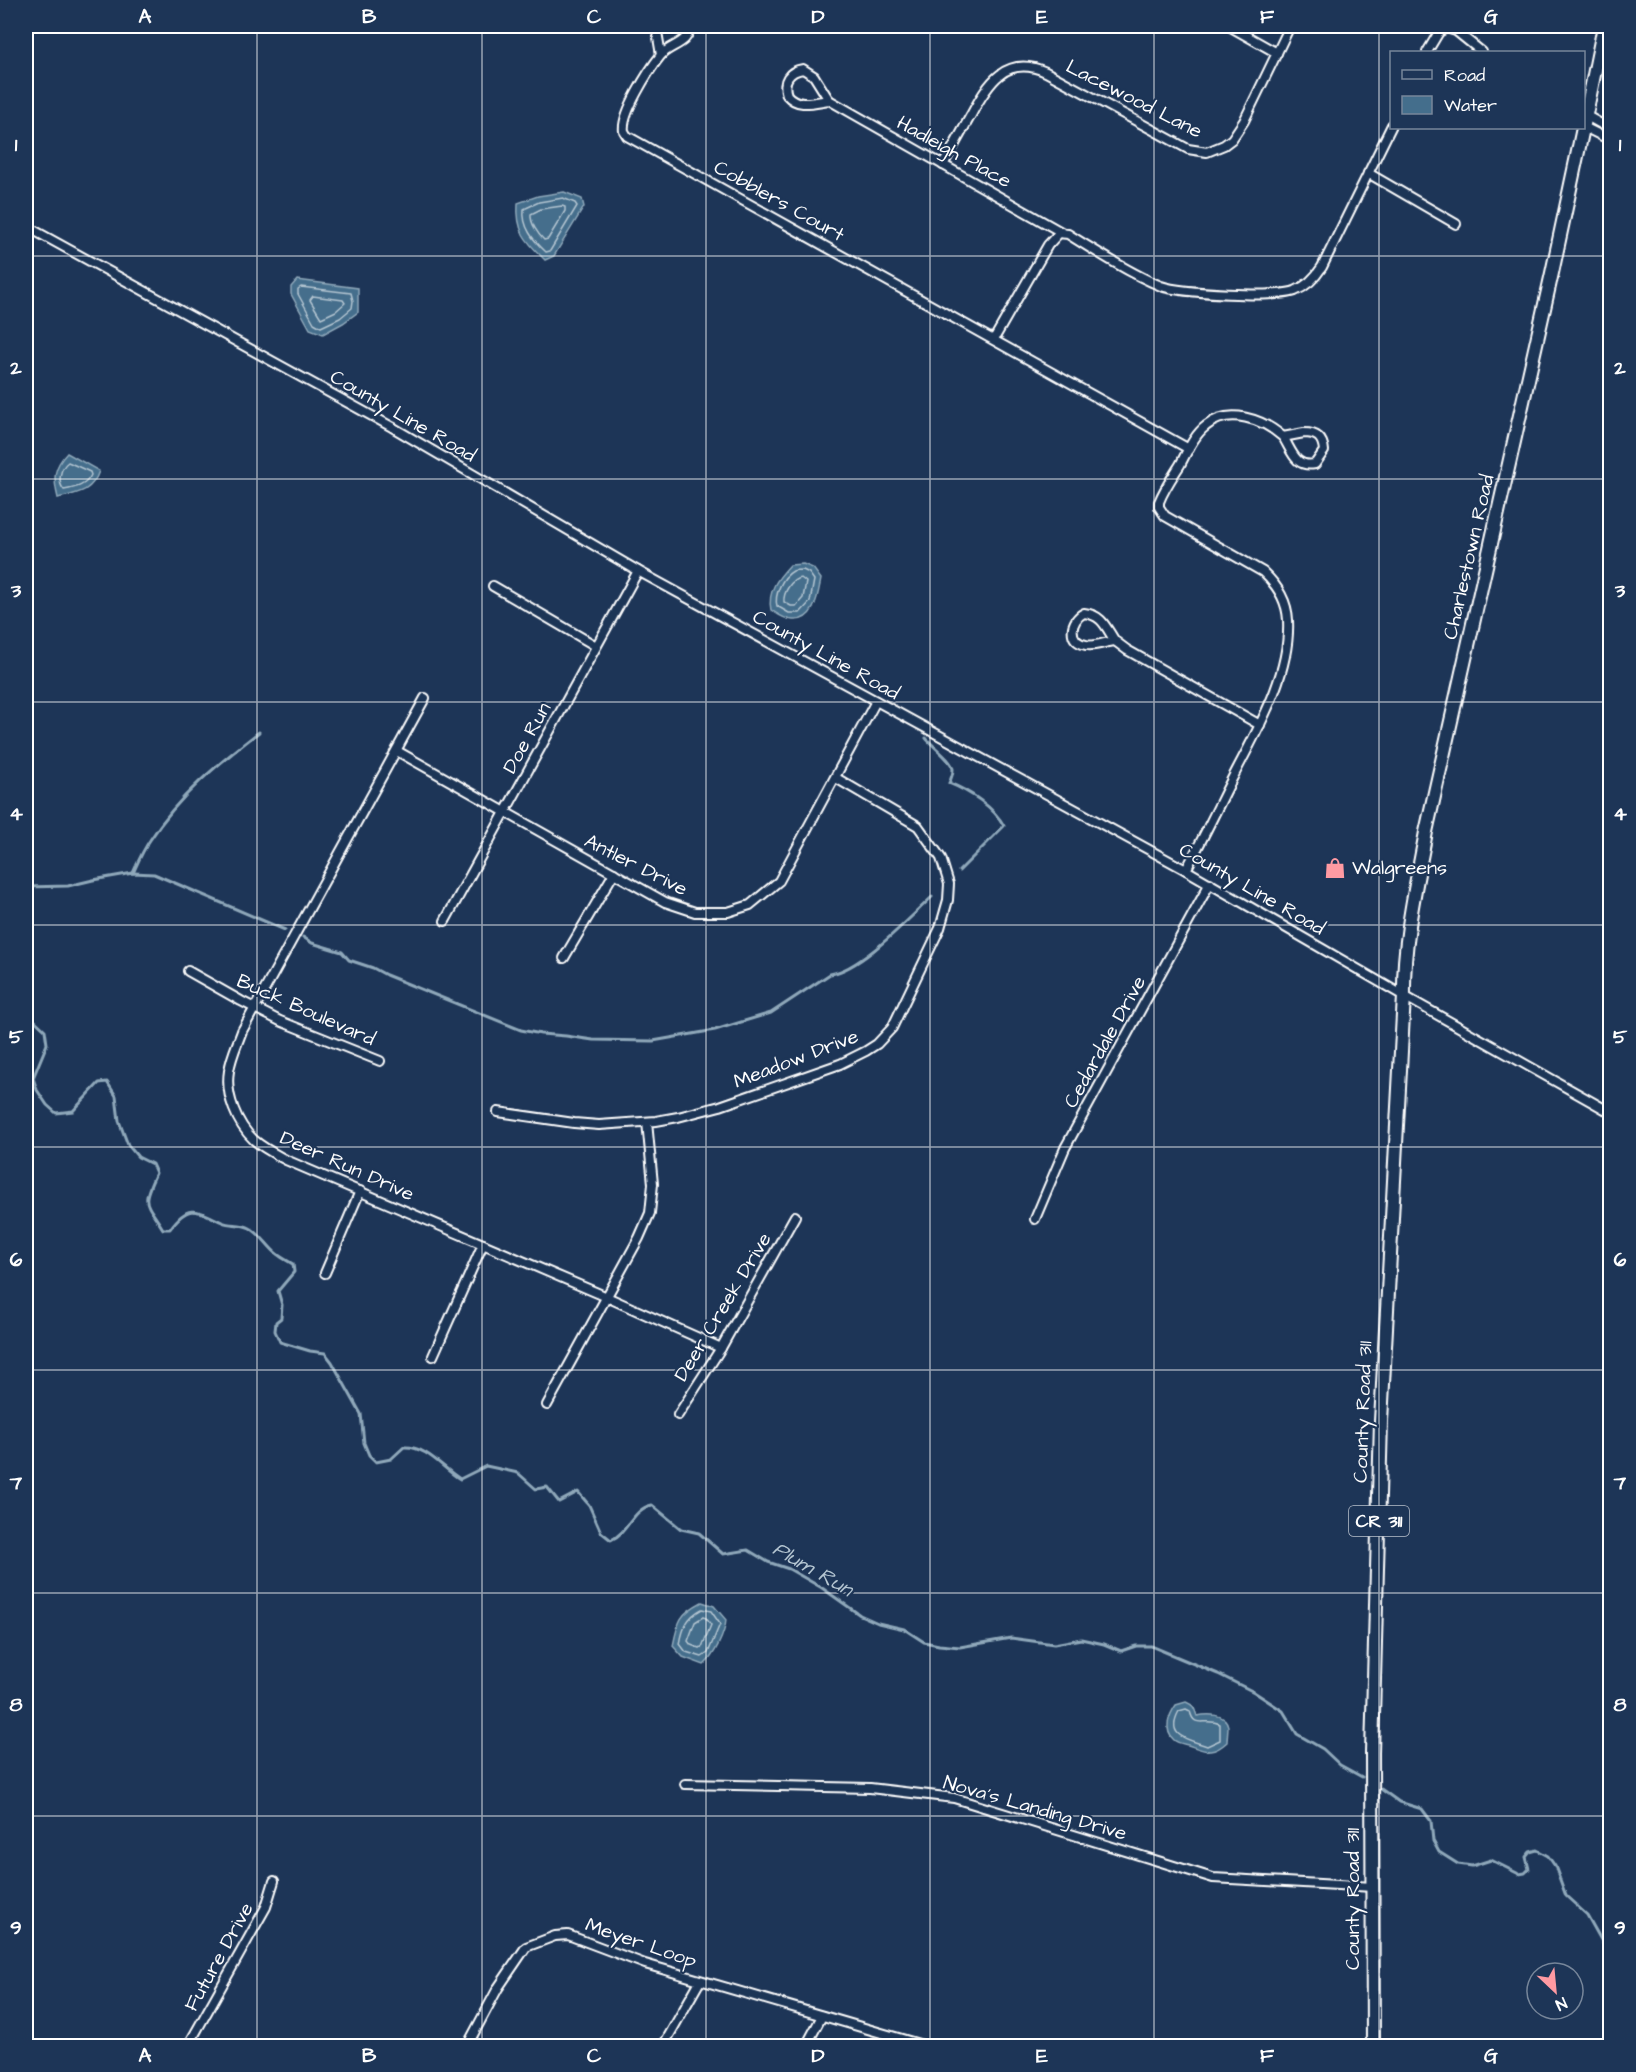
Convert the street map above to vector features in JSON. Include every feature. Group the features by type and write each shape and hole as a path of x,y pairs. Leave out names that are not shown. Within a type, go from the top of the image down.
{"main road":[{"name":"Charlestown Road","path":"1585,117 1604,26"},
{"name":"Charlestown Road","path":"1404,996 1403,969 1407,936 1424,841 1583,129"},
{"name":"County Road 311","path":"1374,2046 1372,1753 1381,1421 1404,996"}],"street":[{"path":"656,26 661,55"},
{"name":"Cobblers Court","path":"690,26 685,40 661,55 634,100 624,121 624,131 627,136 1189,448"},
{"path":"1228,26 1277,53"},
{"name":"Lacewood Lane","path":"944,165 992,81 1005,71 1021,66 1046,72 1188,149 1207,152 1216,149 1224,145 1238,130 1290,26"},
{"path":"1450,26 1481,51"},
{"path":"1428,51 1439,33 1446,28 1456,31 1473,44"},
{"name":"Hadleigh Place","path":"829,100 796,102 785,90 787,78 797,70 809,71 829,100 1151,281 1168,288 1217,293 1287,293 1303,287 1317,276 1390,129"},
{"path":"1585,122 1611,129"},
{"path":"1585,123 1611,140"},
{"path":"1368,173 1456,224"},
{"name":"County Line Road","path":"26,226 392,427 638,571 1210,883 1404,996 1611,1112"},
{"path":"994,339 1052,238 1063,233"},
{"path":"1186,870 1260,725 1276,687 1288,630 1286,608 1278,588 1263,572 1161,513 1159,507 1162,496 1189,448 1204,427 1228,416 1245,417 1283,437 1293,457 1303,465 1315,464 1322,456 1324,451 1322,441 1316,434 1304,433 1283,437"},
{"name":"Doe Run","path":"445,921 638,571"},
{"path":"493,586 596,646"},
{"path":"1114,641 1093,646 1081,644 1073,636 1073,624 1084,613 1095,615 1104,622 1114,641 1127,650 1260,725"},
{"name":"Deer Run Drive","path":"425,698 254,1008 235,1050 227,1084 242,1125 255,1140 286,1160 606,1296 721,1348"},
{"name":"Antler Drive","path":"397,751 665,902 695,912 728,912 750,905 779,880 876,701"},
{"name":"Meadow Drive","path":"498,1112 599,1125 647,1122 678,1117 720,1106 840,1064 877,1044 892,1028 940,928 948,900 949,884 941,858 918,826 836,778"},
{"path":"564,958 614,873"},
{"name":"Cedardale Drive","path":"1035,1219 1065,1148 1210,883"},
{"name":"Buck Boulevard","path":"188,970 254,1008 380,1061"},
{"path":"547,1405 650,1214 653,1184 647,1122"},
{"path":"325,1273 360,1191"},
{"name":"Deer Creek Drive","path":"678,1415 721,1348 795,1216"},
{"path":"433,1356 483,1244"},
{"name":"Nova's Landing Drive","path":"685,1784 870,1788 954,1798 1213,1878 1373,1887"},
{"name":"Future Drive","path":"188,2046 266,1907 274,1881"},
{"name":"Meyer Loop","path":"467,2046 498,1988 526,1947 536,1941 568,1935 645,1964 927,2046"},
{"path":"663,2046 700,1981"},
{"path":"806,2046 822,2016"}],"water":[{"path":"564,192 582,199 584,207 554,256 545,260 532,247 521,229 518,203 538,196"},
{"path":"297,280 358,288 358,312 323,334 310,329 291,294 291,287"},
{"path":"67,453 99,471 88,487 78,493 58,498 55,474"},
{"path":"803,564 813,568 821,579 817,599 806,617 787,619 771,610 772,591 790,565"},
{"path":"702,1602 714,1606 726,1620 724,1632 712,1656 704,1665 683,1657 673,1646 681,1619 688,1610"},
{"path":"1186,1702 1193,1706 1197,1716 1211,1715 1224,1719 1228,1726 1227,1742 1213,1751 1208,1751 1174,1740 1169,1732 1169,1718 1176,1705"}],"waterway":[{"path":"133,873 147,844 186,794 259,732"},
{"path":"926,738 952,765 953,772 949,783 980,800 994,812 1004,826 959,871"},
{"path":"26,887 68,886 133,873 154,874 285,930"},
{"path":"303,937 312,943 342,952 349,960 521,1030 593,1040 653,1041 715,1030 771,1013 830,974 856,963 870,953 932,897"},
{"name":"Plum Run","path":"26,1003 31,1017 45,1030 47,1044 33,1078 37,1090 47,1105 56,1113 73,1111 99,1083 107,1082 116,1096 119,1121 128,1145 138,1157 152,1164 156,1173 148,1191 147,1202 163,1229 170,1229 188,1212 200,1212 225,1223 250,1228 277,1254 293,1264 294,1272 278,1291 282,1305 281,1318 276,1322 275,1331 280,1342 325,1353 332,1362 361,1414 364,1443 369,1455 376,1462 391,1459 404,1447 412,1448 427,1454 460,1479 486,1466 518,1473 536,1489 547,1487 559,1502 578,1492 589,1505 601,1532 611,1540 622,1532 640,1511 652,1505 681,1529 699,1533 723,1554 748,1550 768,1562 789,1569 822,1588 860,1615 878,1623 904,1629 924,1642 960,1647 1011,1638 1054,1644 1081,1639 1104,1644 1121,1651 1136,1646 1151,1646 1254,1692 1283,1711 1297,1734 1323,1749 1340,1765 1362,1777"},
{"name":"Plum Run","path":"1381,1789 1399,1802 1422,1809 1431,1821 1433,1841 1439,1852 1458,1864 1472,1866 1491,1860 1519,1874 1529,1869 1526,1857 1530,1852 1537,1850 1548,1856 1555,1866 1566,1896 1587,1915 1605,1947 1610,1950"}],"place":[{"name":"Walgreens","path":"1335,868"}]}
